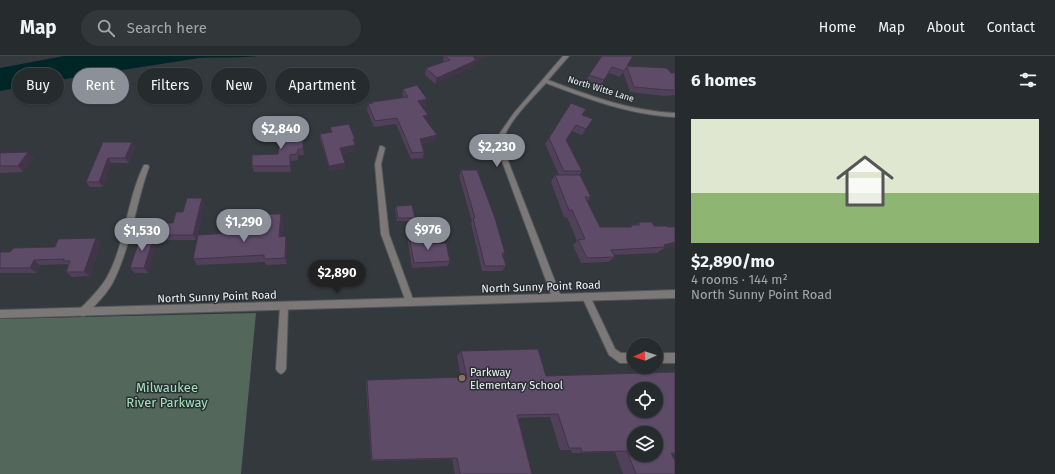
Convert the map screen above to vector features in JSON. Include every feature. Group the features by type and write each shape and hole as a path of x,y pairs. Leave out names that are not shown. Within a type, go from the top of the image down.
{"street":[{"path":"557,298 502,154 500,142 502,134 516,114 566,56"},
{"name":"North Witte Lane","path":"546,81 586,96 627,108 675,115"},
{"path":"382,148 378,164 385,234 410,302"},
{"path":"82,312 108,282 124,243 141,179 146,167"},
{"name":"North Sunny Point Road","path":"0,314 675,294"},
{"path":"586,297 612,352 620,358 627,358"},
{"path":"281,369 284,306"},
{"path":"663,358 675,358"}],"green space":[{"name":"Milwaukee River Parkway","path":"256,313 241,474 0,474 0,319"}],"water":[{"path":"64,56 258,56 199,58 129,69 72,68 72,78 64,79 64,68 12,68 12,89 0,91 0,68"}],"building":[{"path":"445,56 477,56 473,57 476,59 472,62 437,78 426,68 450,60"},
{"path":"602,56 633,56 627,66 667,68 671,73 675,73 675,90 634,87 627,67 624,71 612,67 604,80 589,75"},
{"path":"417,85 427,99 418,101 428,115 423,116 437,135 420,139 424,152 412,153 397,118 375,121 368,104 373,103 372,102 408,97 403,89"},
{"path":"571,103 586,109 582,115 593,119 586,129 576,125 566,140 582,171 564,171 549,138"},
{"path":"349,124 355,139 353,139 355,145 340,148 345,163 329,166 320,134 332,132 330,127"},
{"path":"280,128 291,128 292,135 303,134 303,149 298,149 297,154 290,155 290,166 252,166 252,155 278,154"},
{"path":"103,142 132,142 125,158 108,158 99,182 86,182"},
{"path":"28,152 18,166 0,166 0,153"},
{"path":"461,170 477,170 495,218 505,253 502,253 506,266 485,266 473,218 475,218"},
{"path":"555,175 580,175 591,197 585,197 600,227 632,227 631,225 640,225 639,222 652,222 654,226 675,227 675,242 664,245 665,247 611,250 615,257 587,258 578,240 585,239 572,210 569,210"},
{"path":"187,198 202,198 193,235 146,235 150,223 173,223 176,212 183,212"},
{"path":"412,205 415,218 398,218 396,206"},
{"path":"266,214 281,214 279,237 286,236 285,258 264,259 264,255 193,259 198,235 264,231"},
{"path":"141,235 154,236 144,268 130,268"},
{"path":"409,236 422,236 423,244 446,243 450,261 414,263"},
{"path":"96,238 84,272 66,272 70,261 63,261 64,259 34,260 30,268 0,268 0,252 10,252 14,248 55,247 58,239"},
{"path":"538,349 546,376 663,374 663,372 675,372 675,453 671,453 675,461 675,474 636,474 631,462 663,462 663,426 627,426 627,451 582,452 581,448 569,448 558,414 517,415 532,474 460,474 457,458 372,460 367,380 467,377 461,351"}],"place":[{"name":"Parkway Elementary School","path":"462,378"}]}
